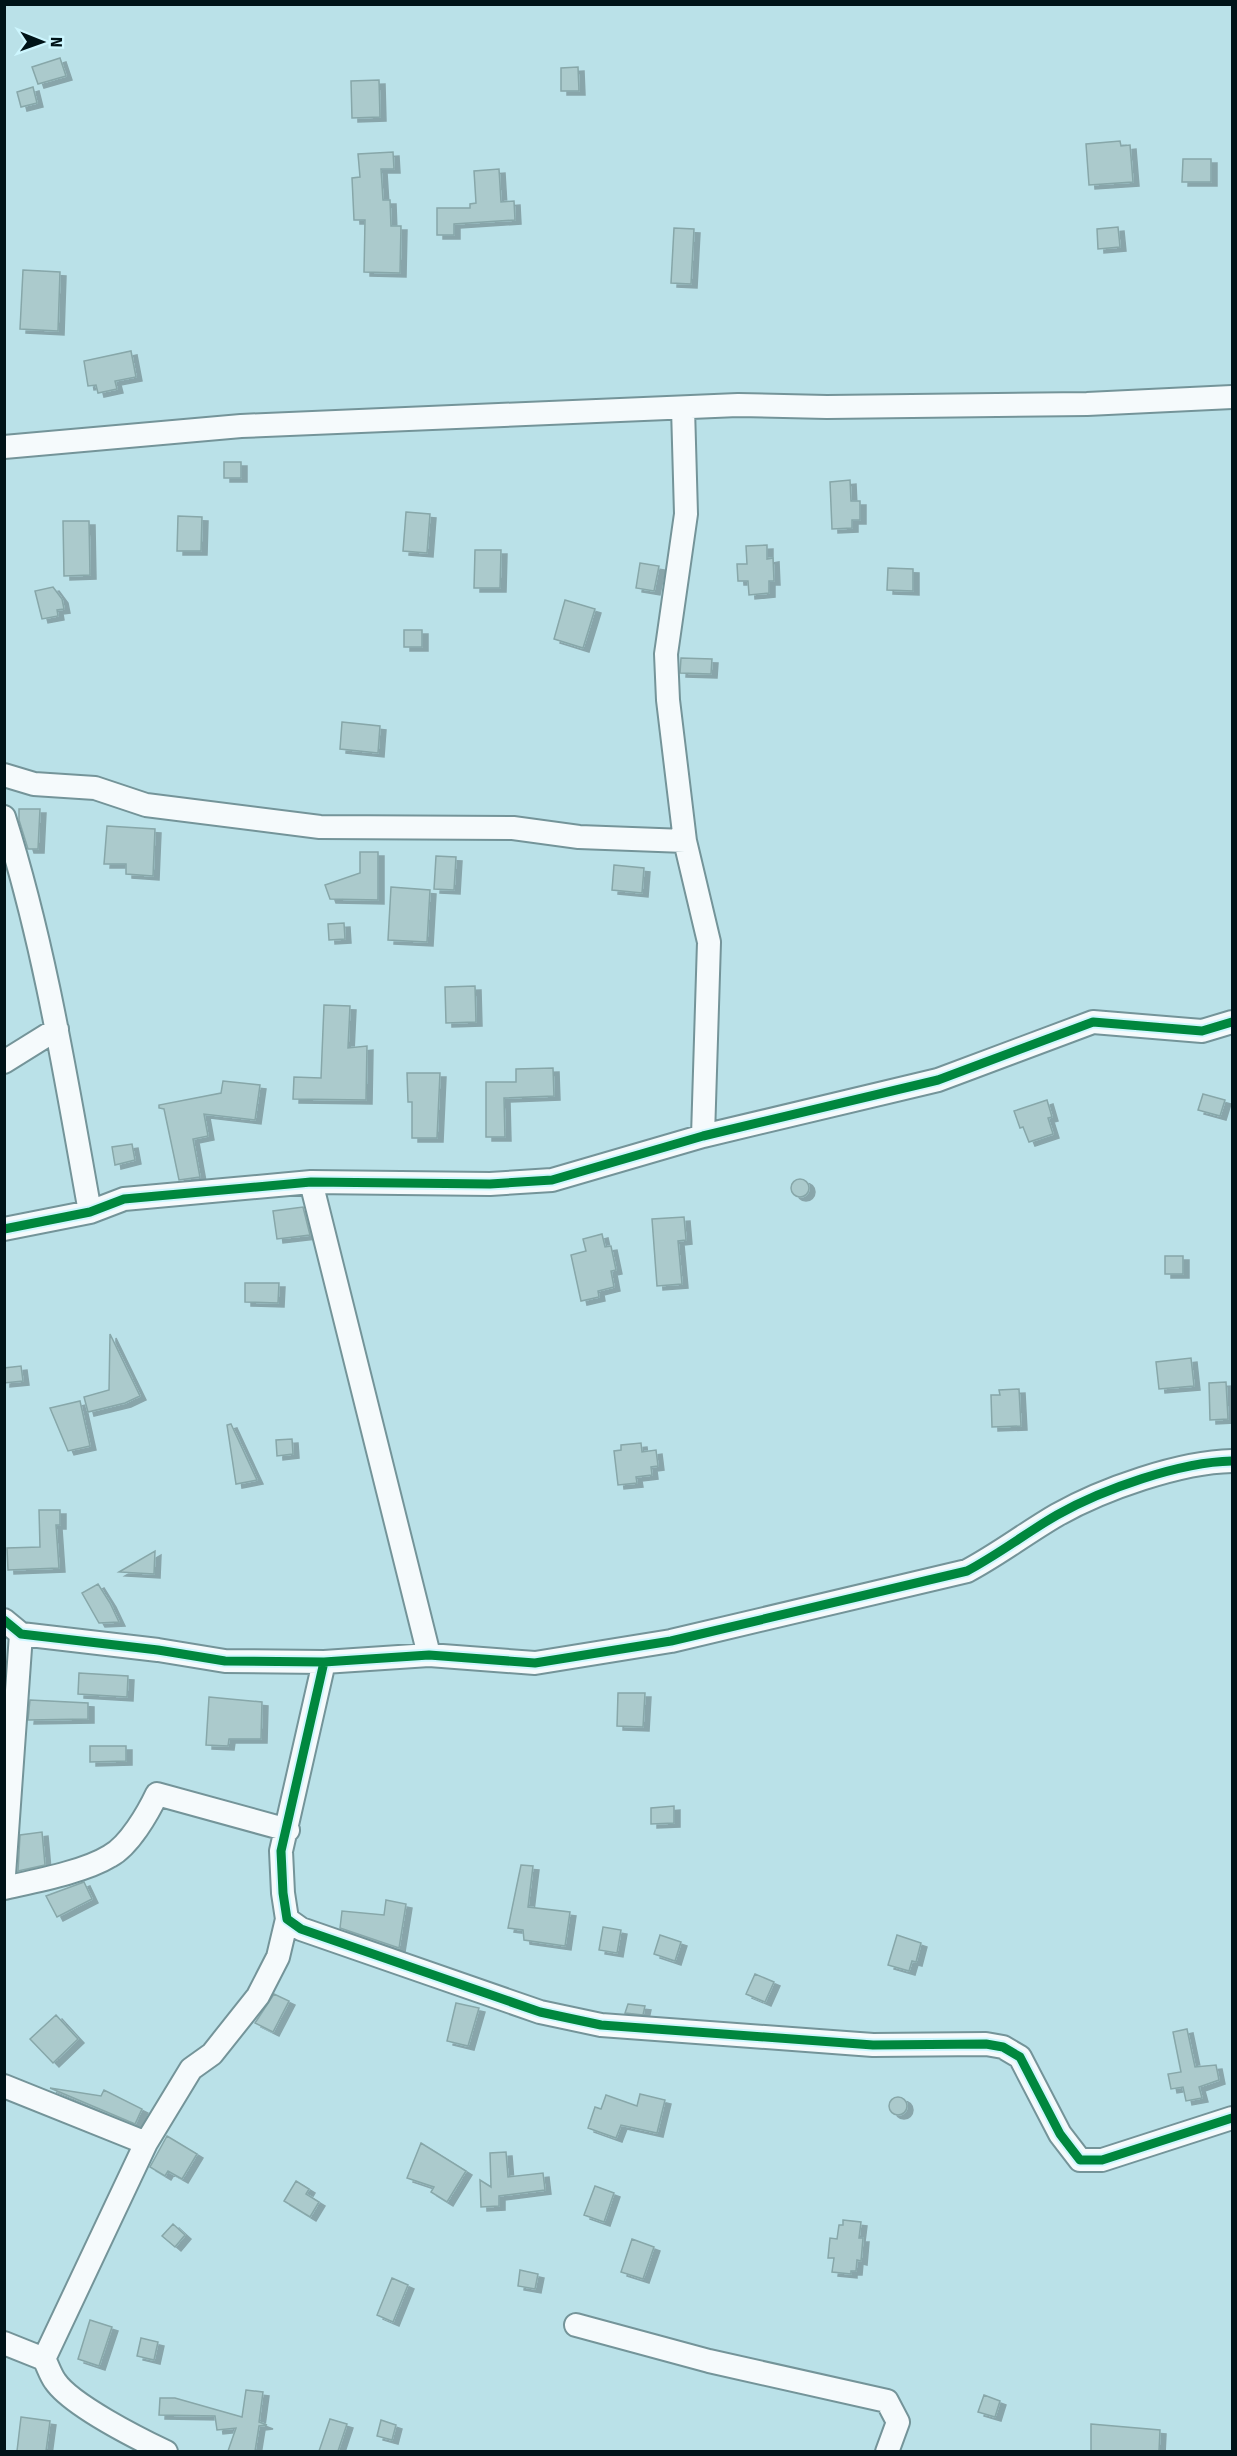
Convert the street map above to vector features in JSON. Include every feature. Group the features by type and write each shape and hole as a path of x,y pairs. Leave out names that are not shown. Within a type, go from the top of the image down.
{"street":[{"path":"4,447 241,426 738,405 827,407 1087,404 1233,398"},
{"path":"683,408 686,514 666,654 668,700 685,841 709,942 704,1136"},
{"path":"4,775 34,784 62,784 95,788 146,805 320,827 513,828 579,837 685,841"},
{"path":"4,817 26,887 57,1029 90,1212"},
{"path":"4,1229 90,1212 124,1199 311,1182 480,1185 552,1180 704,1136 938,1080 1093,1023 1202,1031 1233,1022"},
{"path":"4,1062 57,1029"},
{"path":"311,1182 429,1655"},
{"path":"4,1875 13,1627 225,1661 324,1662 429,1655 536,1663 671,1641 967,1571 1002,1552 1059,1514 1089,1500 1190,1464 1233,1461"},
{"path":"44,2359 146,2143 191,2069 212,2054 258,1996 278,1957 287,1919 281,1873 281,1851 288,1830 324,1662"},
{"path":"4,1888 57,1875 112,1856 146,1818 157,1794 288,1830"},
{"path":"287,1919 301,1929 540,2012 601,2025 873,2045 986,2044 1003,2047 1020,2057 1060,2134 1071,2152 1080,2160 1102,2160 1233,2118"},
{"path":"4,2086 146,2143"},
{"path":"576,2325 709,2361 887,2401 898,2422 887,2451"},
{"path":"4,2343 44,2359 55,2382 79,2402 125,2433 166,2451"}],"building":[{"path":"60,58 66,76 38,84 32,67"},
{"path":"578,67 579,91 561,91 561,68"},
{"path":"379,80 380,117 352,118 351,81"},
{"path":"33,87 37,103 21,107 17,92"},
{"path":"1120,141 1121,146 1130,145 1133,182 1089,185 1086,144"},
{"path":"393,152 394,169 381,169 383,200 390,200 391,226 401,226 400,273 364,272 365,220 354,220 352,178 360,177 358,154"},
{"path":"1183,159 1211,159 1211,182 1182,182"},
{"path":"499,169 501,202 514,201 515,220 454,224 454,235 437,235 437,208 470,208 470,204 476,203 474,171"},
{"path":"1118,227 1120,247 1098,249 1097,229"},
{"path":"674,228 694,229 691,284 671,283"},
{"path":"23,270 60,272 58,331 20,329"},
{"path":"131,351 136,377 115,381 117,389 98,393 96,385 88,386 84,361"},
{"path":"224,462 241,462 241,478 224,478"},
{"path":"850,480 851,501 860,501 860,520 852,520 852,528 832,529 830,482"},
{"path":"406,512 430,514 427,553 403,551"},
{"path":"178,516 202,517 201,551 177,551"},
{"path":"63,521 89,521 90,575 64,576"},
{"path":"767,545 767,559 773,558 774,581 769,581 769,593 749,595 748,581 738,581 737,564 747,564 746,546"},
{"path":"475,550 501,550 500,588 474,588"},
{"path":"640,563 659,566 654,591 636,588"},
{"path":"888,568 913,569 913,591 887,590"},
{"path":"53,587 62,599 64,609 57,610 58,616 42,619 35,591"},
{"path":"565,600 595,609 583,648 554,639"},
{"path":"404,630 422,630 422,647 404,647"},
{"path":"681,658 712,659 711,674 680,673"},
{"path":"342,722 380,726 378,753 340,749"},
{"path":"19,809 40,809 38,849 28,849 19,820"},
{"path":"107,826 155,829 153,876 126,874 126,864 104,864"},
{"path":"360,852 378,852 378,900 330,899 325,885 360,873"},
{"path":"436,856 456,857 454,890 434,889"},
{"path":"614,865 644,868 642,893 612,890"},
{"path":"391,887 430,890 427,942 388,940"},
{"path":"344,923 345,939 329,940 328,924"},
{"path":"475,986 476,1022 446,1023 445,987"},
{"path":"324,1005 350,1006 348,1048 367,1046 366,1100 293,1099 294,1077 321,1078"},
{"path":"553,1068 554,1096 504,1098 505,1137 486,1137 486,1082 516,1082 516,1069"},
{"path":"407,1073 440,1073 437,1138 412,1138 412,1102 408,1102"},
{"path":"223,1081 260,1085 255,1120 204,1114 208,1136 193,1139 200,1177 179,1180 164,1109 159,1108 159,1105 221,1093"},
{"path":"1203,1094 1225,1100 1220,1116 1198,1110"},
{"path":"1047,1100 1052,1117 1048,1118 1053,1134 1029,1142 1023,1127 1020,1128 1014,1111"},
{"path":"132,1144 135,1160 115,1165 112,1147"},
{"path":"796,1179 804,1179 809,1184 807,1195 796,1197 791,1192 791,1184"},
{"path":"303,1207 310,1235 277,1239 273,1211"},
{"path":"684,1217 686,1240 678,1241 682,1284 657,1286 652,1219"},
{"path":"602,1234 605,1247 611,1246 616,1270 611,1271 614,1287 598,1291 599,1297 581,1301 571,1255 586,1251 583,1239"},
{"path":"1165,1256 1183,1256 1183,1274 1165,1274"},
{"path":"245,1283 279,1283 278,1303 245,1302"},
{"path":"110,1334 140,1396 125,1403 88,1412 84,1397 109,1390"},
{"path":"1191,1358 1194,1386 1159,1389 1156,1362"},
{"path":"21,1366 23,1381 4,1383 4,1368"},
{"path":"1226,1382 1228,1419 1210,1420 1209,1383"},
{"path":"1019,1389 1021,1426 992,1427 991,1395 1000,1395 999,1390"},
{"path":"80,1401 90,1446 68,1451 50,1408"},
{"path":"231,1424 257,1480 236,1484 227,1425"},
{"path":"292,1439 293,1454 277,1456 276,1440"},
{"path":"641,1443 642,1452 656,1450 658,1466 651,1467 652,1475 636,1477 637,1483 618,1485 614,1451 621,1450 621,1445"},
{"path":"39,1510 60,1510 60,1525 56,1525 59,1568 8,1570 7,1548 40,1547"},
{"path":"155,1551 154,1574 119,1572"},
{"path":"98,1584 119,1622 99,1623 82,1593"},
{"path":"79,1673 128,1676 127,1697 78,1694"},
{"path":"618,1693 645,1693 643,1727 617,1726"},
{"path":"209,1697 262,1702 261,1739 229,1739 228,1746 206,1745"},
{"path":"30,1700 88,1703 88,1719 28,1720"},
{"path":"90,1746 126,1746 126,1761 90,1762"},
{"path":"674,1806 674,1823 651,1824 651,1808"},
{"path":"42,1832 45,1865 18,1871 20,1835"},
{"path":"521,1865 533,1866 528,1907 570,1912 565,1946 524,1940 523,1930 508,1928"},
{"path":"84,1882 92,1899 57,1917 46,1896"},
{"path":"386,1900 406,1904 399,1948 340,1928 342,1911 384,1915"},
{"path":"603,1927 621,1930 617,1953 599,1950"},
{"path":"660,1935 681,1942 675,1961 654,1954"},
{"path":"897,1935 921,1943 916,1962 912,1961 909,1971 888,1965"},
{"path":"755,1974 774,1982 765,2002 746,1994"},
{"path":"274,1994 289,2001 273,2032 255,2023"},
{"path":"456,2003 479,2008 468,2046 447,2041"},
{"path":"628,2004 645,2006 643,2015 625,2013"},
{"path":"56,2015 78,2039 53,2063 30,2039"},
{"path":"1187,2029 1195,2067 1216,2065 1219,2080 1199,2087 1202,2098 1186,2101 1183,2087 1171,2089 1168,2074 1181,2072 1173,2032"},
{"path":"50,2088 101,2096 104,2090 142,2109 135,2124"},
{"path":"640,2094 665,2100 657,2133 621,2125 616,2138 588,2128 595,2107 601,2109 606,2095 637,2106"},
{"path":"898,2097 904,2100 907,2106 904,2112 898,2115 892,2112 889,2106 892,2100"},
{"path":"167,2136 197,2154 182,2179 168,2171 165,2176 150,2167"},
{"path":"421,2143 466,2171 447,2202 431,2192 434,2187 407,2178"},
{"path":"506,2152 508,2177 543,2173 545,2190 499,2196 499,2206 481,2207 480,2180 491,2187 490,2153"},
{"path":"296,2181 309,2189 306,2194 319,2202 310,2217 284,2201"},
{"path":"595,2186 614,2193 604,2222 584,2215"},
{"path":"843,2220 861,2222 859,2238 863,2238 861,2261 857,2260 856,2271 851,2271 851,2274 832,2272 834,2258 828,2258 830,2238 837,2239 839,2225 843,2225"},
{"path":"173,2224 185,2235 175,2247 162,2236"},
{"path":"632,2239 654,2247 643,2279 621,2272"},
{"path":"520,2270 538,2274 535,2289 518,2286"},
{"path":"392,2278 408,2285 393,2322 377,2315"},
{"path":"90,2320 112,2327 99,2366 78,2359"},
{"path":"141,2338 158,2342 154,2360 137,2356"},
{"path":"246,2390 263,2392 259,2422 267,2425 259,2426 255,2451 228,2451 236,2428 217,2430 215,2416 159,2415 160,2398 175,2398 242,2417"},
{"path":"984,2395 1000,2401 995,2417 978,2412"},
{"path":"21,2417 50,2421 46,2451 17,2451"},
{"path":"330,2419 347,2424 338,2451 319,2451"},
{"path":"381,2420 396,2425 392,2440 377,2436"},
{"path":"1091,2424 1160,2430 1159,2451 1091,2451"}],"cycle path":[{"path":"4,1229 90,1212 124,1199 311,1182 490,1184 552,1180 703,1136 938,1080 1093,1022 1202,1031 1232,1022"},
{"path":"4,1620 21,1634 158,1650 225,1661 324,1662 429,1655 535,1663 671,1641 967,1571 1057,1515 1096,1496 1142,1479 1189,1466 1232,1461"},
{"path":"324,1662 281,1851 287,1919 301,1929 540,2012 601,2025 873,2045 986,2044 1003,2047 1020,2057 1060,2134 1080,2160 1102,2160 1232,2118"}]}
